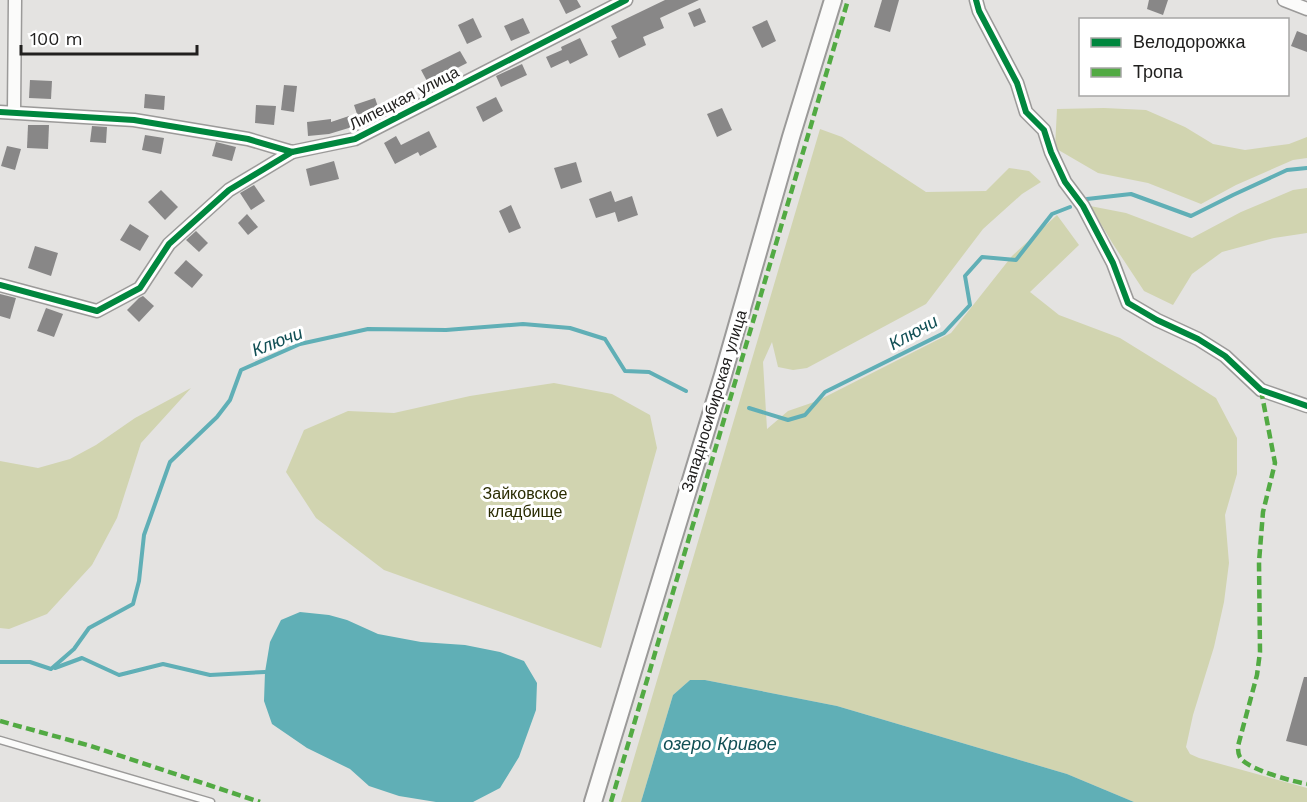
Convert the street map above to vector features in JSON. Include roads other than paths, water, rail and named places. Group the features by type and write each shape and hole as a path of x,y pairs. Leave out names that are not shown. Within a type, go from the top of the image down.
{"main road":[{"name":"Западносибирская улица","path":"593,802 833,0"}],"street":[{"path":"14,112 15,0"},
{"name":"Липецкая улица","path":"0,112 134,120 248,139 292,152 355,139 626,0"},
{"path":"976,0 979,11 1017,83 1026,112 1044,130 1065,182 1083,206 1113,263 1128,303 1156,320 1198,339 1225,356 1260,390 1307,406"},
{"path":"1284,0 1307,9"},
{"path":"0,285 97,311 140,288 169,244 230,190 292,152"}],"lane":[{"path":"0,740 211,802"}],"water":[{"path":"300,612 329,615 347,620 378,634 421,642 465,645 500,652 524,661 537,683 536,710 519,757 500,788 473,802 436,802 399,796 369,786 350,769 307,748 272,724 264,701 265,672 270,642 281,620"},
{"name":"озеро Кривое","path":"690,680 705,680 837,706 1067,774 1134,802 641,802 673,695"}],"waterway":[{"name":"Ключи","path":"1087,199 1131,194 1191,216 1287,170 1307,168"},
{"name":"Ключи","path":"749,408 788,420 805,415 825,392 944,333 970,305 965,276 982,257 1016,260 1052,214 1070,207"},
{"name":"Ключи","path":"0,662 30,662 51,669 74,649 89,628 133,604 139,581 144,535 170,462 217,417 230,400 241,370 300,344 368,329 446,330 523,324 570,328 605,339 625,371 649,372 686,391"},
{"path":"55,668 82,658 119,675 163,664 210,675 265,672"}],"park label":[{"name":"Зайковское кладбище","path":"525,502"}]}
